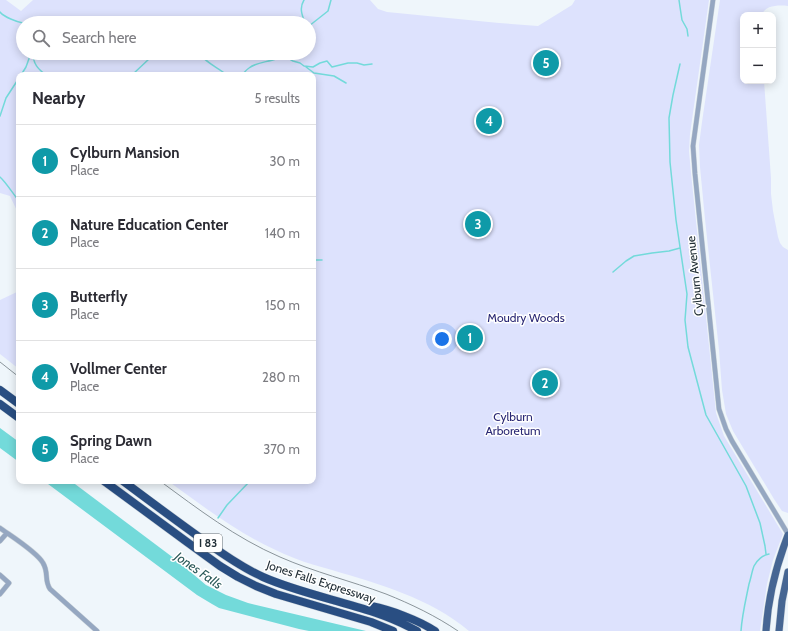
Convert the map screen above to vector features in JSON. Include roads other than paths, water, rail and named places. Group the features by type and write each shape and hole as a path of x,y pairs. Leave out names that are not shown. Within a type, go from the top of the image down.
{"highway":[{"path":"0,390 16,402"},
{"path":"0,404 16,416"},
{"name":"Jones Falls Expressway","path":"108,484 220,566 244,580 276,594 371,622 393,631"},
{"name":"Jones Falls Expressway","path":"127,484 227,557 262,576 301,590 375,612 394,619 417,631"},
{"path":"301,590 375,607 416,621 436,631"}],"main road":[{"path":"766,631 774,578 788,534"},
{"path":"779,631 782,600 788,572"}],"street":[{"name":"Cylburn Avenue","path":"713,0 693,146 719,409 732,441 788,534"},
{"path":"0,528 40,557 46,568 46,582 50,589 97,631"},
{"path":"0,541 7,533"},
{"path":"0,575 9,583 0,594"}],"water":[{"path":"0,428 16,440 16,460 0,448"},
{"name":"Jones Falls","path":"48,484 75,484 175,559 206,585 226,595 248,603 366,631 309,631 299,629 219,608 197,595"}],"waterway":[{"path":"303,16 301,9 304,0"},
{"path":"316,20 328,11 331,0"},
{"path":"679,0 682,20 687,29 688,36"},
{"path":"0,12 4,16 16,22"},
{"path":"23,72 28,60"},
{"path":"34,60 36,66 42,72"},
{"path":"135,72 148,60"},
{"path":"206,60 223,72"},
{"path":"245,72 253,65 272,60"},
{"path":"291,60 304,66 313,67 327,61 332,67 348,63 364,65 372,64"},
{"path":"680,64 669,118 670,162 676,220 687,294 685,320 688,347 706,415 746,486 760,523 766,554"},
{"path":"306,67 313,72"},
{"path":"316,73 334,76 346,83"},
{"path":"0,116 6,98 16,83"},
{"path":"0,177 16,197"},
{"path":"613,272 634,256 680,248"},
{"path":"316,260 322,260"},
{"path":"218,518 227,505 247,484"},
{"path":"741,631 745,601 754,566 760,558 769,554"}],"tram line":[{"path":"0,362 16,375"},
{"path":"164,484 248,541 280,557 373,589 414,606 458,631"}],"place":[{"name":"Spring Dawn","path":"546,63"},
{"name":"Vollmer Center","path":"489,121"},
{"name":"Butterfly","path":"478,224"},
{"name":"Cylburn Mansion","path":"470,338"},
{"name":"Nature Education Center","path":"545,383"}],"park label":[{"name":"Moudry Woods","path":"526,318"},
{"name":"Cylburn Arboretum","path":"513,424"}]}
